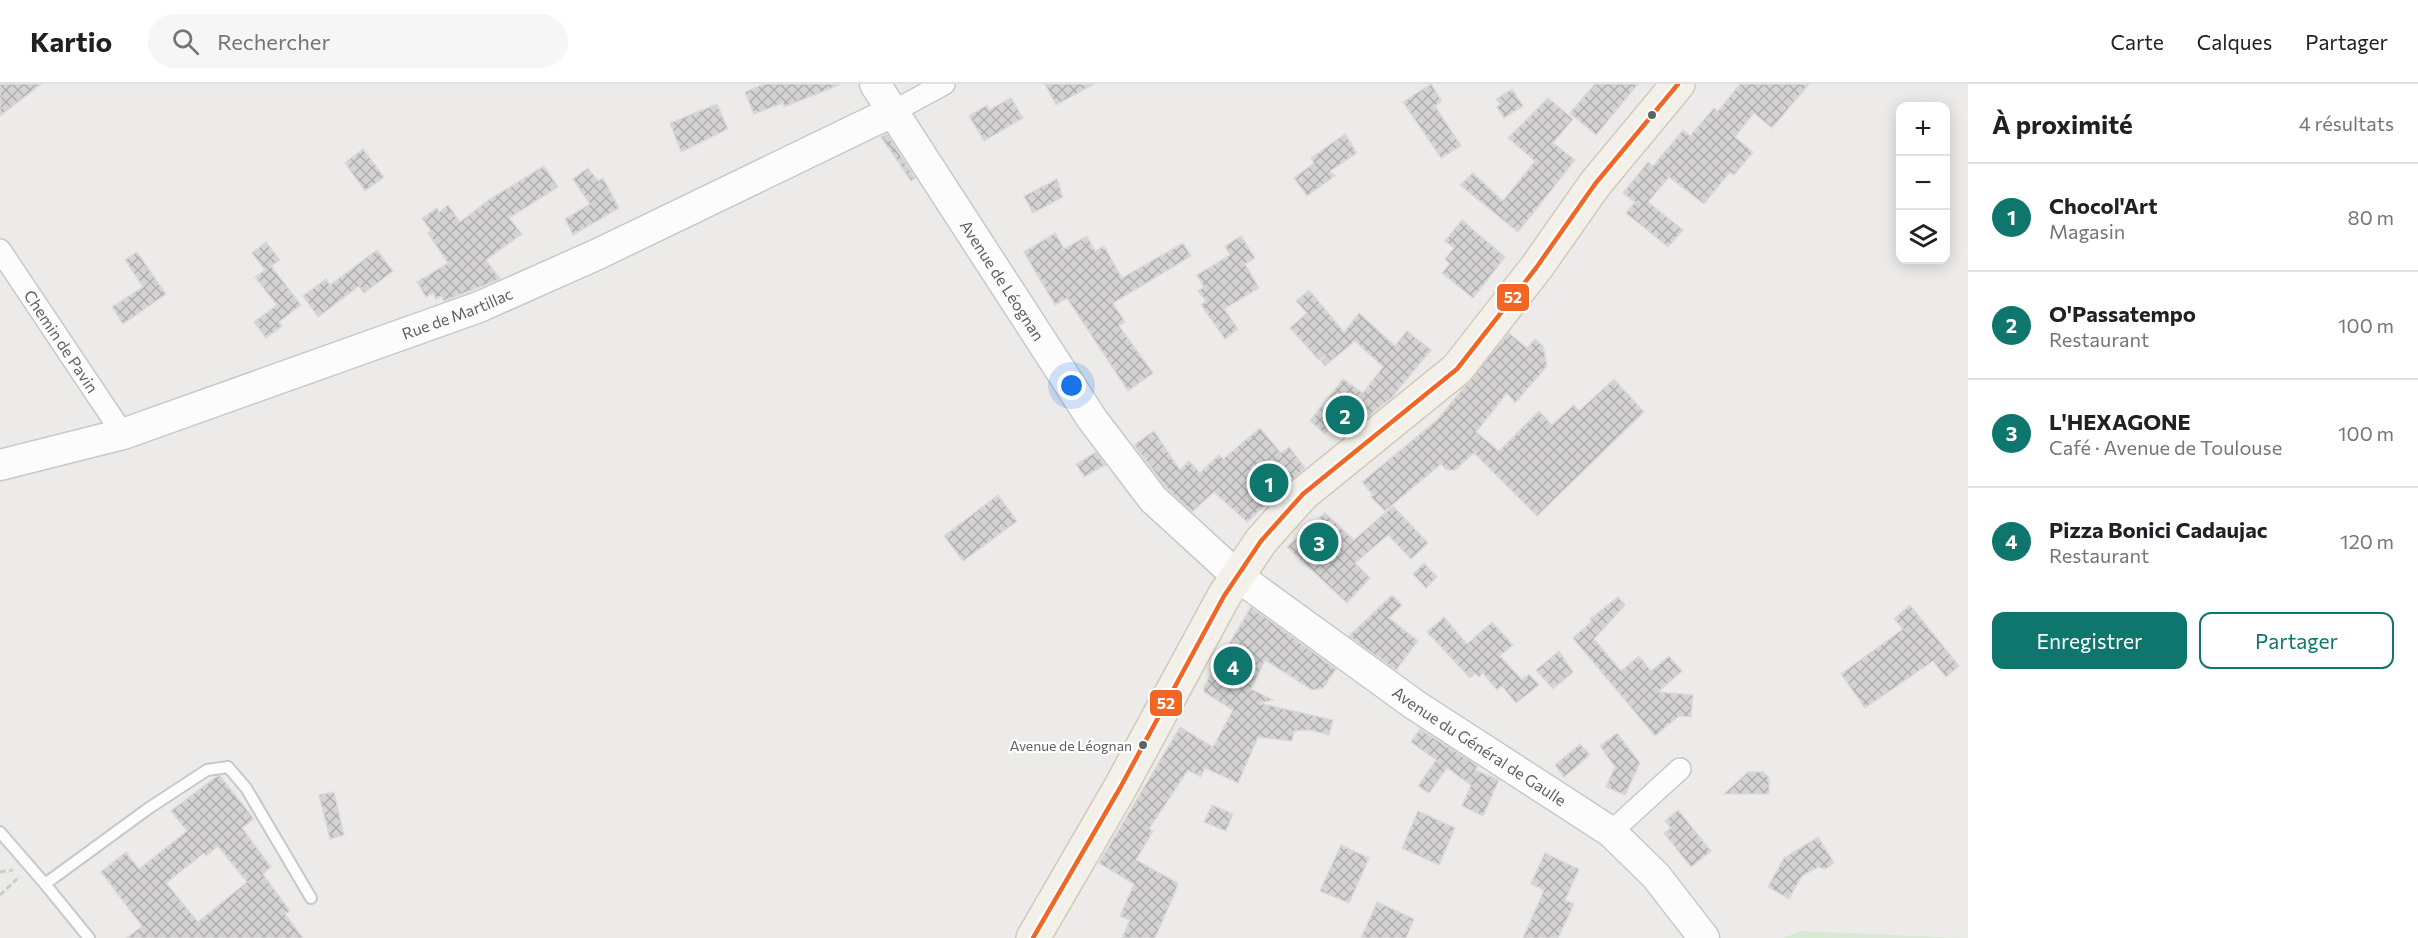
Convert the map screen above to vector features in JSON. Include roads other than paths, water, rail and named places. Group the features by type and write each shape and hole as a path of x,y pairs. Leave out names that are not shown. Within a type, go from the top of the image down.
{"main road":[{"path":"1033,938 1094,833 1236,575 1303,494 1457,369 1536,268 1595,184 1678,84"}],"street":[{"name":"Avenue de Léognan","path":"875,84 1092,419 1154,499 1236,575"},
{"path":"894,111 944,84"},
{"name":"Rue de Martillac","path":"0,465 123,434 478,307 608,249 894,111"},
{"name":"Chemin de Pavin","path":"0,249 123,434"},
{"name":"Avenue du Général de Gaulle","path":"1236,575 1415,705 1611,832 1656,876 1704,938"},
{"path":"1611,832 1680,769"}],"lane":[{"path":"45,884 149,808 207,770 228,767 246,788 311,898"},
{"path":"0,832 89,938"}],"place":[{"name":"O'Passatempo","path":"1345,415"},
{"name":"Chocol'Art","path":"1269,483"},
{"name":"L'HEXAGONE","path":"1319,542"},
{"name":"Pizza Bonici Cadaujac","path":"1233,666"},
{"name":"Avenue de Léognan","path":"1143,745"}]}
